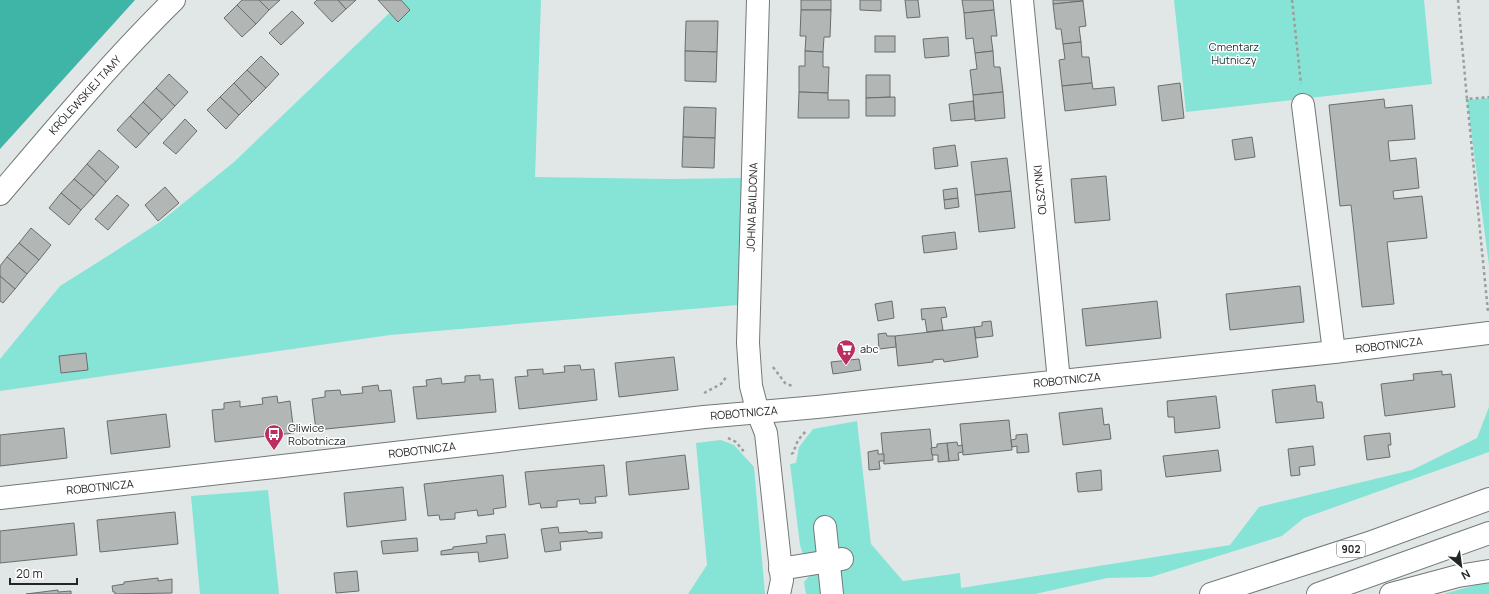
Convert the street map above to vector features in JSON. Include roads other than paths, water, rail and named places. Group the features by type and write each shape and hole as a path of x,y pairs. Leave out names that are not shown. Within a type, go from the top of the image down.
{"street":[{"name":"KRÓLEWSKIEJ TAMY","path":"0,194 79,101 145,29 174,0"},
{"name":"JOHNA BAILDONA","path":"758,0 748,343 751,386 758,413 766,433 782,584"},
{"name":"OLSZYNKI","path":"1022,0 1059,381"},
{"path":"1303,105 1334,352"},
{"name":"ROBOTNICZA","path":"0,498 704,417 758,413 1334,352 1489,323"},
{"name":"902","path":"1210,594 1369,543 1489,499"},
{"path":"825,527 835,560 832,594"},
{"path":"1318,594 1489,533"},
{"path":"782,584 835,560"},
{"path":"1390,594 1458,576 1489,571"}],"place":[{"name":"abc","path":"846,366"},
{"name":"Gliwice Robotnicza","path":"274,451"}],"park label":[{"name":"Cmentarz Hutniczy","path":"1234,53"}]}
